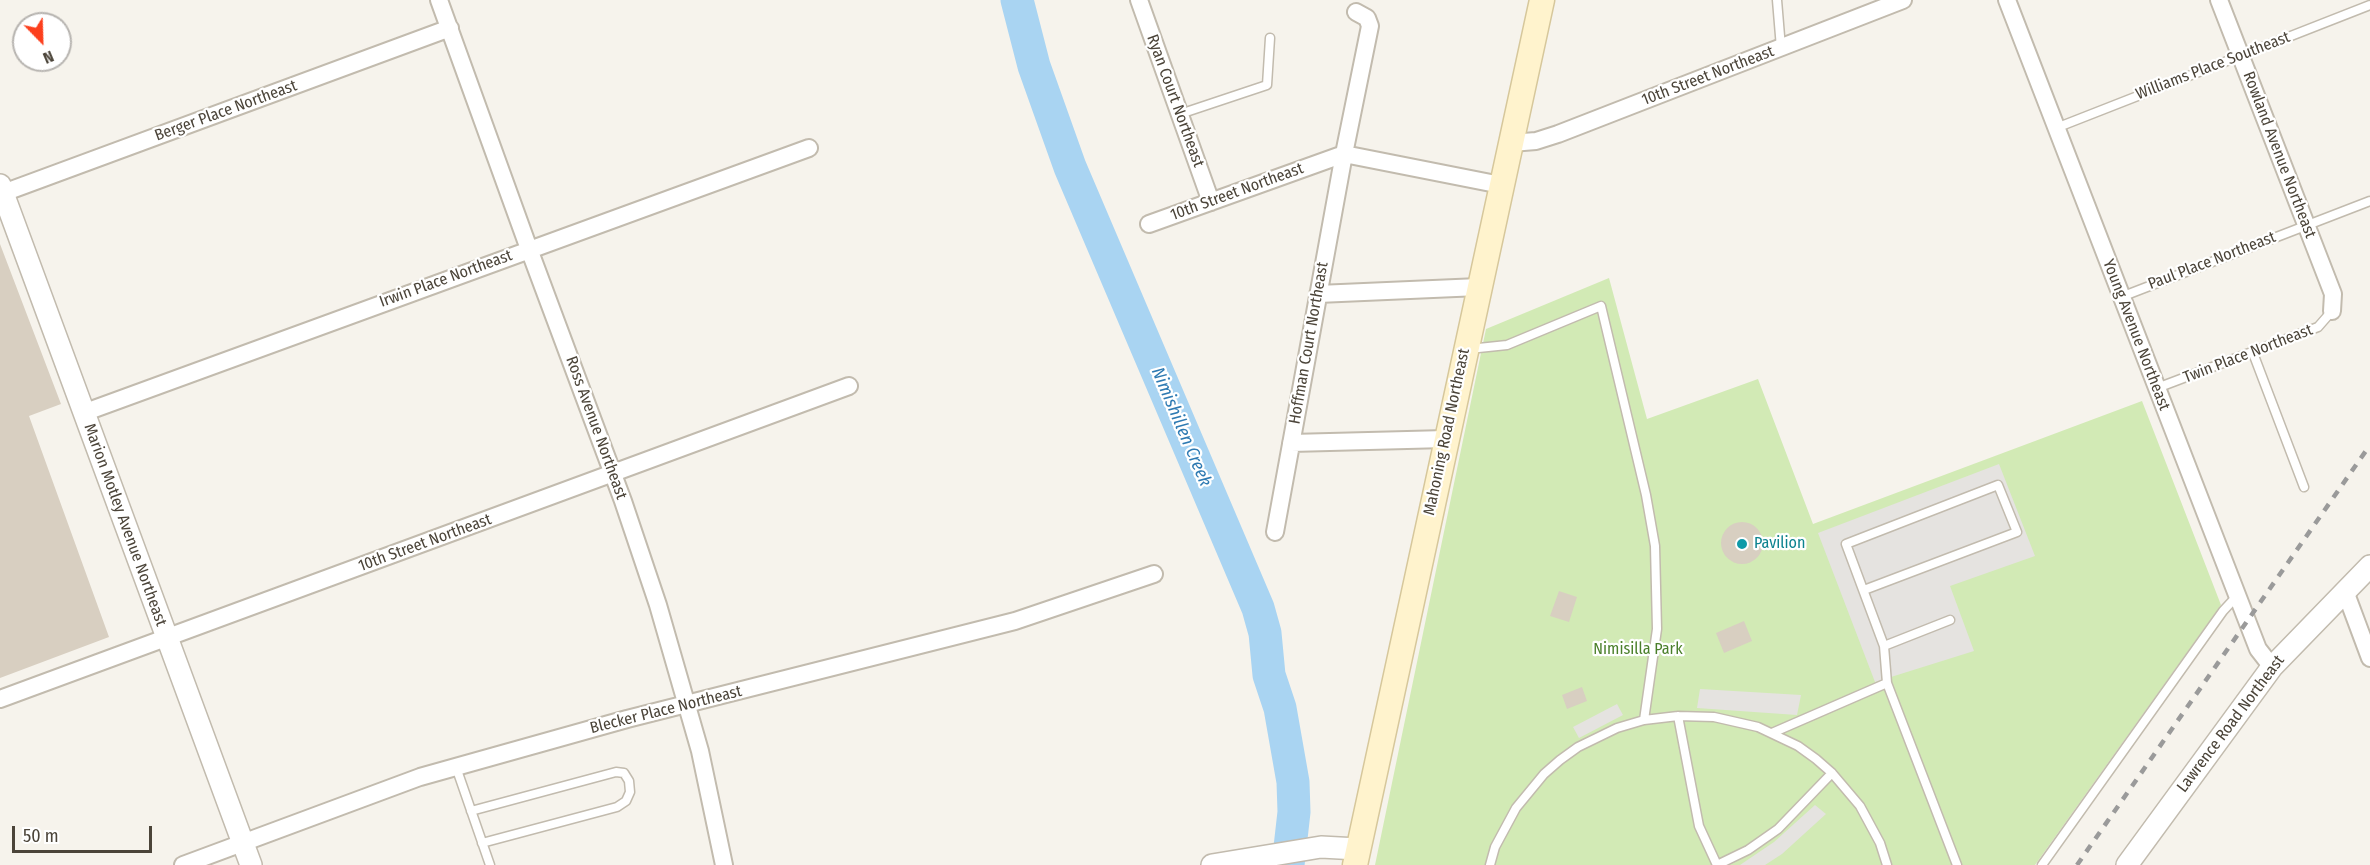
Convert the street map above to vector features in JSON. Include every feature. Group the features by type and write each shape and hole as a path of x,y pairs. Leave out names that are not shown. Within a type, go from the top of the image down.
{"main road":[{"name":"Mahoning Road Northeast","path":"1356,857 1542,0"}],"street":[{"name":"Ross Avenue Northeast","path":"440,0 529,249 613,473 658,605 688,705 724,865"},
{"name":"Ryan Court Northeast","path":"1138,0 1211,202"},
{"name":"10th Street Northeast","path":"1511,143 1536,141 1558,134 1904,0"},
{"name":"Young Avenue Northeast","path":"2007,0 2258,649 2272,667"},
{"name":"Rowland Avenue Northeast","path":"2219,0 2333,294 2332,311"},
{"name":"Hoffman Court Northeast","path":"1275,532 1344,154 1370,27 1367,18 1356,12"},
{"name":"Berger Place Northeast","path":"2,189 450,28"},
{"name":"Irwin Place Northeast","path":"83,412 809,148"},
{"name":"10th Street Northeast","path":"1149,224 1344,154"},
{"path":"1344,154 1502,185"},
{"name":"Marion Motley Avenue Northeast","path":"2,189 250,865"},
{"path":"1318,294 1479,287"},
{"name":"10th Street Northeast","path":"0,699 849,386"},
{"path":"1291,443 1446,439"},
{"name":"Lawrence Road Northeast","path":"2127,865 2272,667 2370,566"},
{"name":"Blecker Place Northeast","path":"183,865 420,777 456,766 627,719 1015,621 1154,574"},
{"path":"2345,591 2370,658"},
{"path":"1222,863 1321,847 1356,857"}],"lane":[{"path":"1777,0 1778,35 1781,48"},
{"name":"Williams Place Southeast","path":"2056,128 2370,5"},
{"path":"1180,114 1267,85 1270,38"},
{"name":"Paul Place Northeast","path":"2121,297 2370,201"},
{"path":"1465,349 1507,345 1600,306 1646,495 1655,546 1657,629 1644,720"},
{"name":"Twin Place Northeast","path":"2157,388 2318,327 2332,311"},
{"path":"2253,353 2304,487"},
{"path":"1864,590 2018,532 1998,484 1846,544 1884,646 1887,684 1957,865"},
{"path":"2042,865 2223,611 2238,596"},
{"path":"1884,646 1950,620"},
{"path":"1772,733 1887,684"},
{"path":"1678,716 1699,826 1717,865 1748,849 1778,829 1832,773"},
{"path":"1490,865 1495,847 1510,818 1544,774 1569,754 1597,737 1644,720 1678,716 1725,719 1772,733 1798,746 1832,773 1860,806 1880,843 1887,865"},
{"path":"456,766 490,865"},
{"path":"471,811 616,772 624,773 628,781 630,792 626,801 617,807 482,843"}],"green space":[{"name":"Nimisilla Park","path":"1609,278 1647,419 1758,379 1813,524 2142,401 2221,605 2035,865 1375,865 1486,329"}],"shaded area":[{"path":"1999,464 2035,556 1950,586 1974,651 1875,682 1818,533"},
{"path":"1700,689 1801,695 1797,715 1697,708"},
{"path":"1617,704 1623,715 1579,738 1573,727"},
{"path":"1815,805 1826,814 1782,854 1765,865 1740,865 1774,842"}],"building":[{"path":"0,244 61,404 29,416 109,637 0,678"},
{"name":"Pavilion","path":"1742,522 1757,528 1763,543 1757,558 1742,564 1727,558 1721,543 1727,528"},
{"path":"1559,591 1577,597 1569,622 1550,616"},
{"path":"1744,621 1752,641 1724,653 1716,633"},
{"path":"1582,687 1587,701 1567,709 1562,695"}],"waterway":[{"name":"Nimishillen Creek","path":"1017,0 1034,66 1070,167 1258,608 1265,633 1269,675 1280,708 1293,782 1294,812 1288,865"}],"railway":[{"path":"2077,865 2370,445"}],"place":[{"name":"Pavilion","path":"1742,544"}]}
